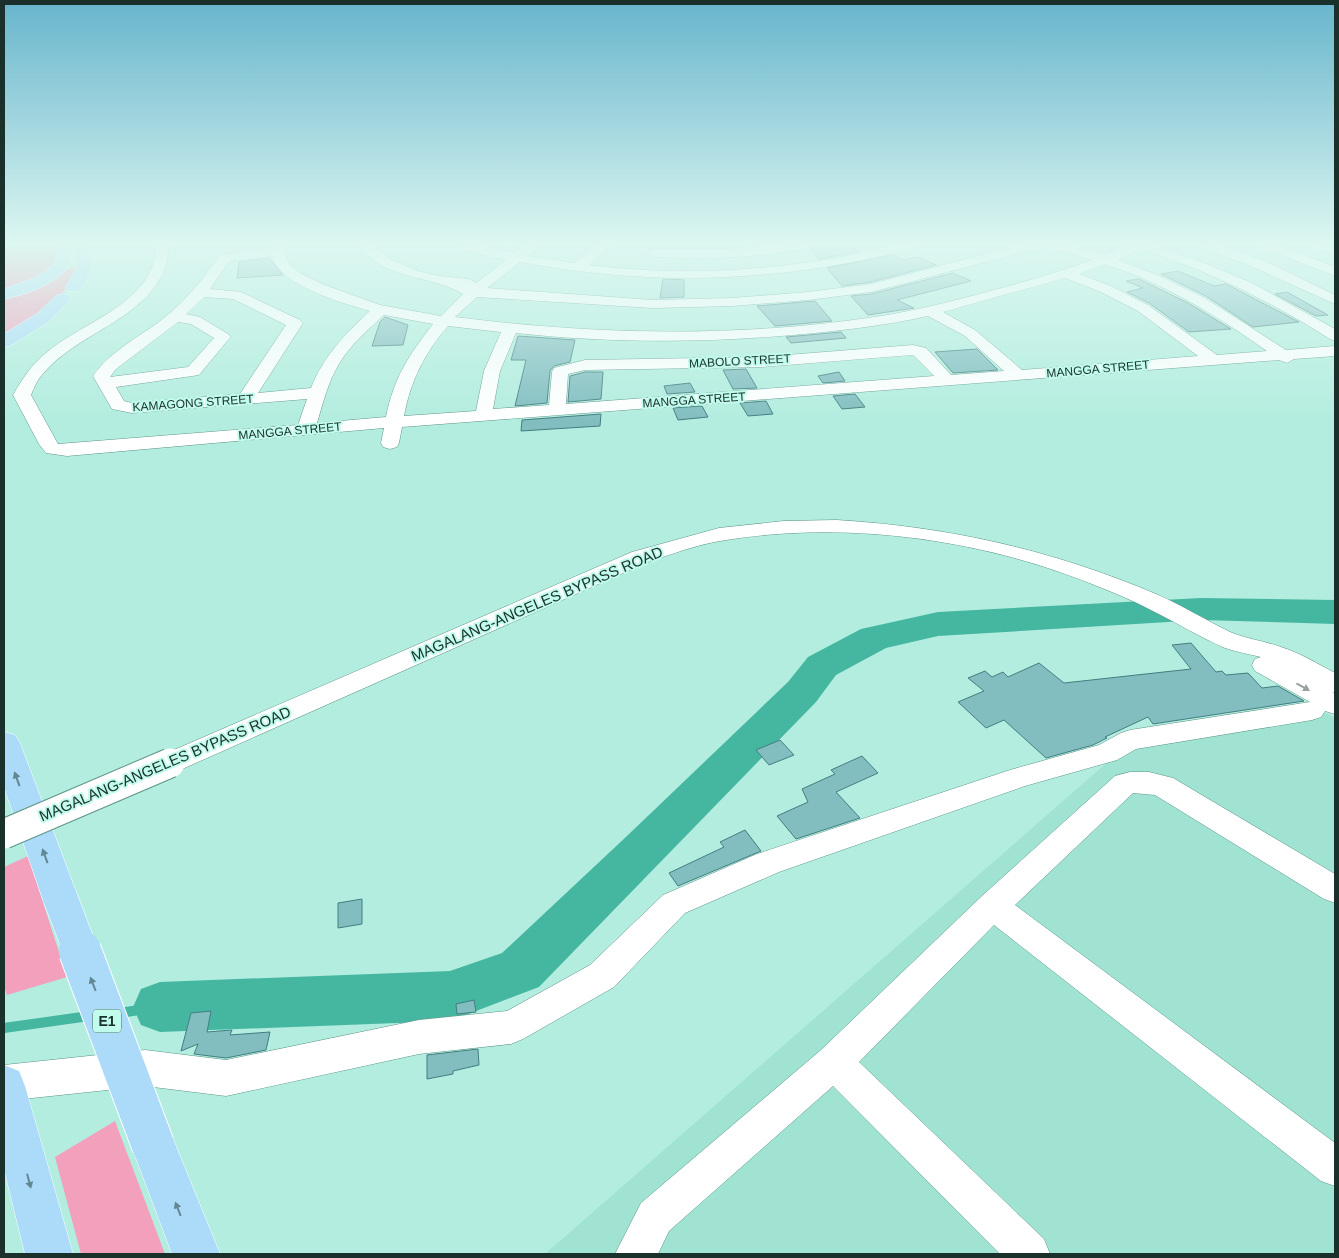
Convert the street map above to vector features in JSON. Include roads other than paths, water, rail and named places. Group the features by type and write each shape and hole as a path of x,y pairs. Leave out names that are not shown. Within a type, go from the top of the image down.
{"highway":[{"path":"4,342 48,314 59,303"},
{"name":"E1","path":"4,743 153,1145 196,1254"},
{"path":"4,1085 49,1254"}],"street":[{"name":"MANGGA STREET","path":"130,303 65,346 26,382 22,395 48,444 53,449 77,449 394,422 1335,351"},
{"path":"176,317 195,320 223,337 196,368 182,374 106,383 101,376 110,366 176,317 190,303"},
{"path":"245,399 295,323 254,303"},
{"path":"356,303 379,311 510,329 571,333 721,335 770,333 878,321 932,312 965,303"},
{"path":"390,443 404,382 422,347 442,321 460,303"},
{"path":"627,303 704,303"},
{"path":"1133,303 1143,308 1213,360"},
{"path":"1204,303 1302,369"},
{"path":"1279,303 1335,336"},
{"path":"306,429 317,393 331,363 354,334 379,311"},
{"path":"932,312 970,333 1019,376"},
{"path":"1312,322 1335,320"},
{"path":"484,416 486,390 492,369 510,329"},
{"name":"MABOLO STREET","path":"557,411 560,372 585,365 761,362 913,350 920,351 947,381"},
{"name":"KAMAGONG STREET","path":"106,383 118,405 123,407 147,407 317,393"},
{"name":"MAGALANG-ANGELES BYPASS ROAD","path":"4,834 640,557 686,543 729,533 781,527 831,525 917,532 975,542 1045,560 1146,598 1225,638 1274,653 1335,684"},
{"name":"MAGALANG-ANGELES BYPASS ROAD","path":"1225,638 1248,657 1324,708"},
{"path":"4,1085 145,1068 226,1078 419,1037 511,1027 602,976 674,904 768,863 1020,777 1107,753 1130,740 1324,708"},
{"path":"636,1254 656,1217 834,1062 993,906 1125,784 1138,781 1163,786 1335,890"},
{"path":"993,906 1335,1167"},
{"path":"834,1062 1029,1254"}],"waterway":[{"path":"160,1007 450,996 520,970 645,849 802,692 822,666 874,638 938,624 1201,609 1335,612"},
{"path":"119,1013 160,1007"},
{"path":"4,1028 89,1016"}]}
